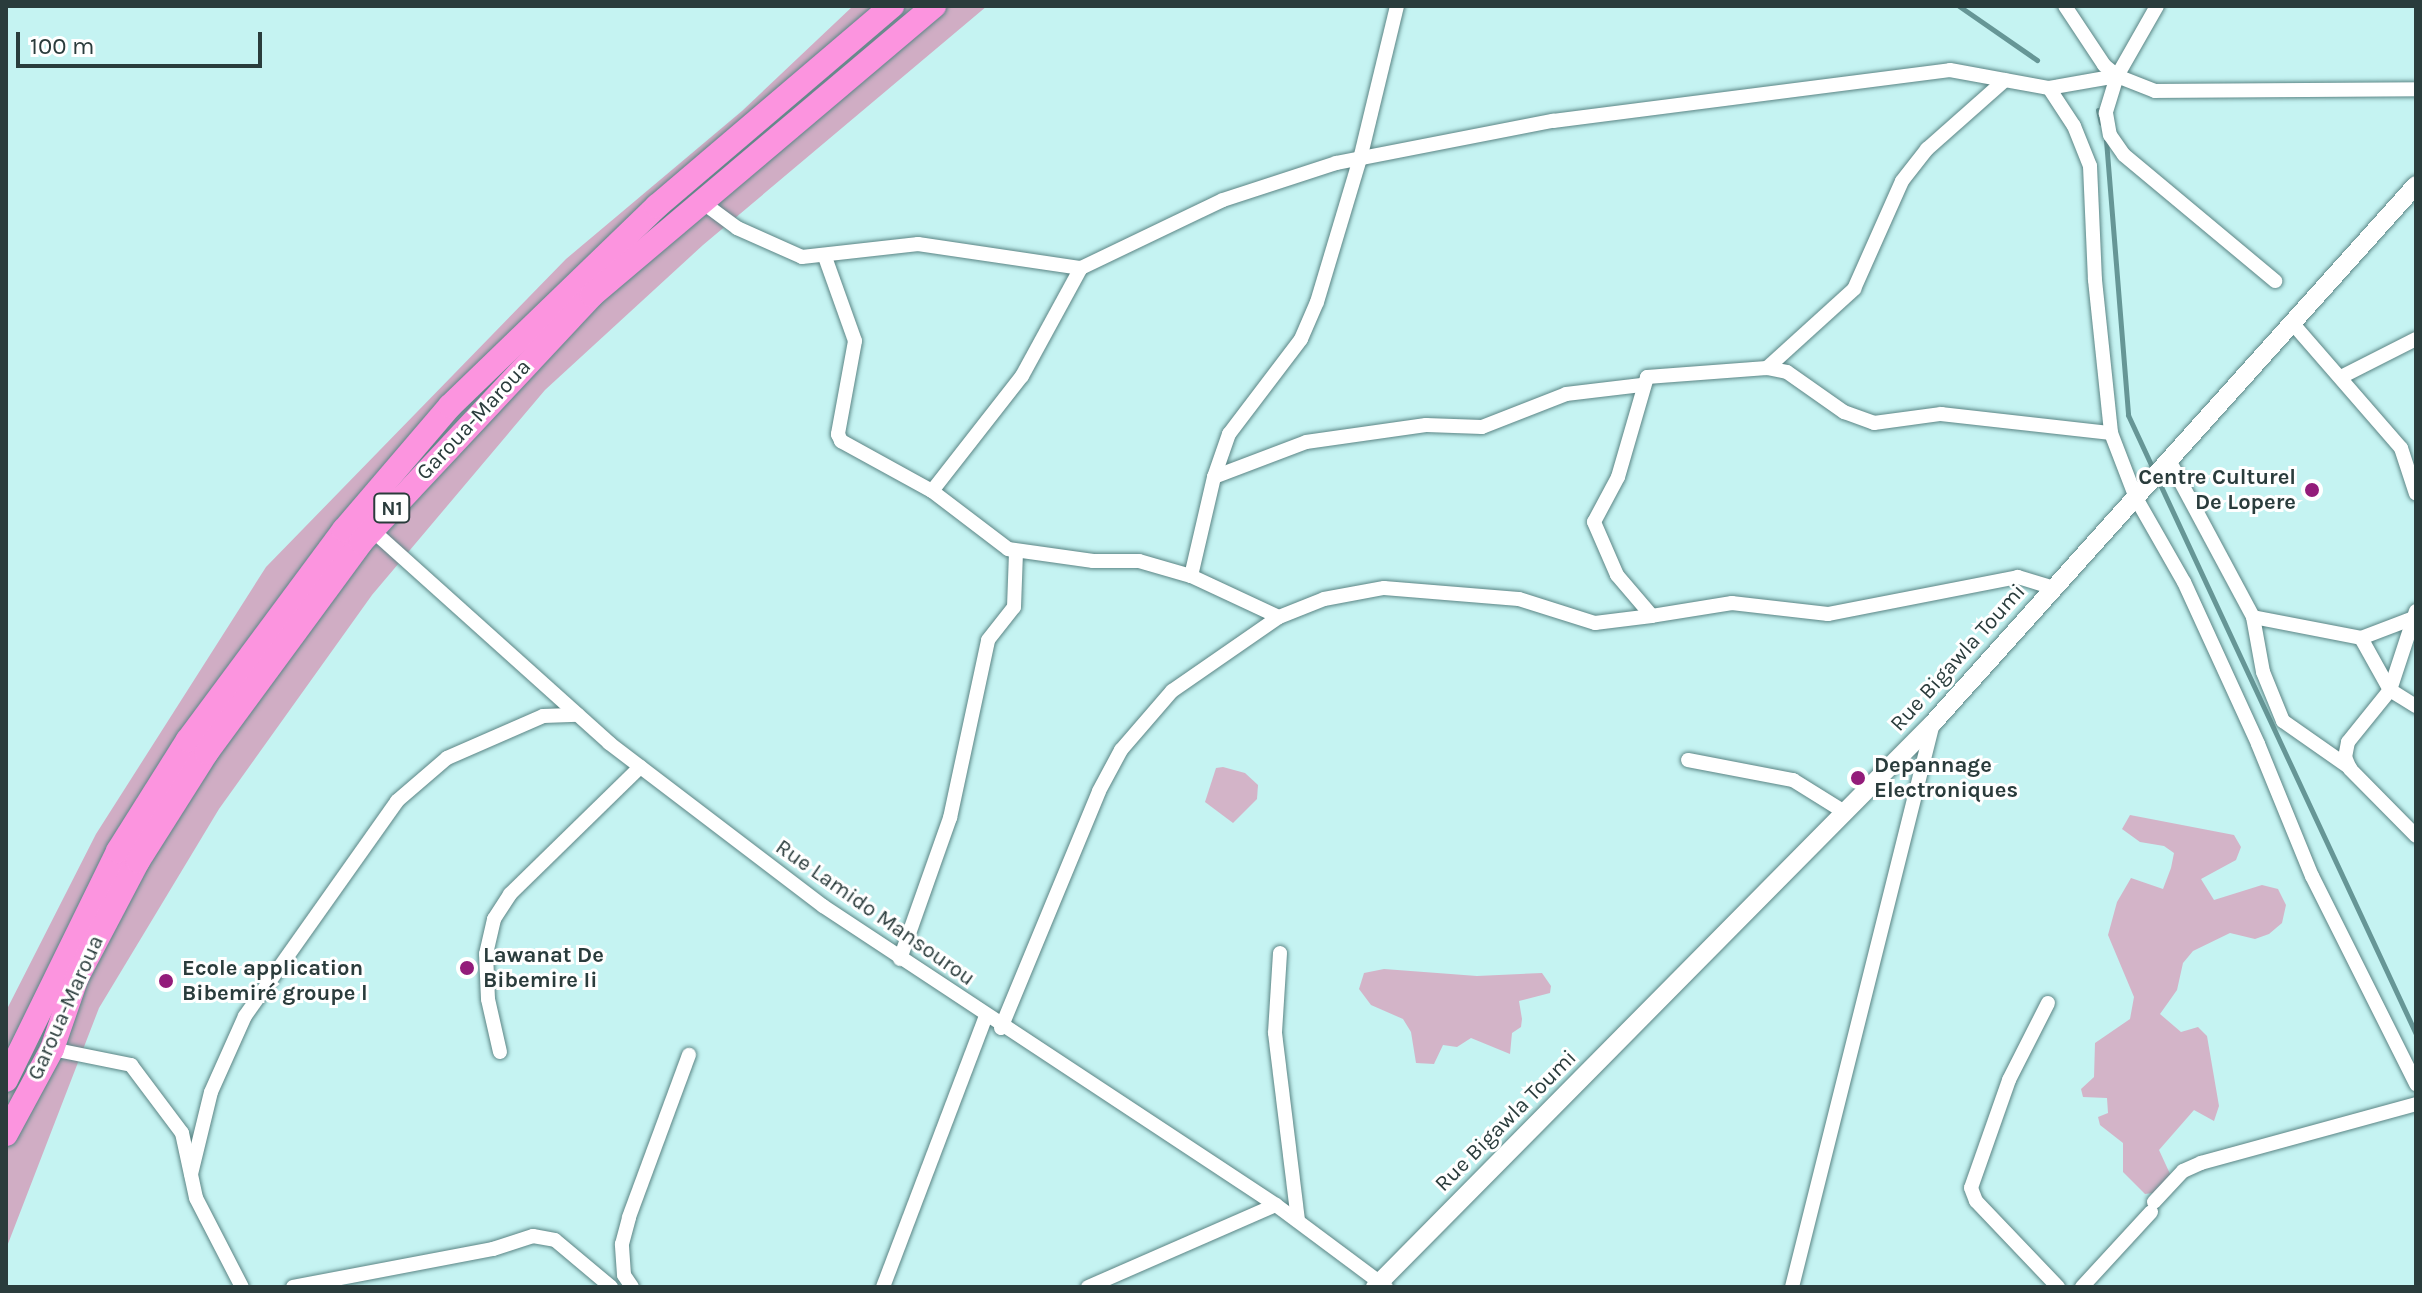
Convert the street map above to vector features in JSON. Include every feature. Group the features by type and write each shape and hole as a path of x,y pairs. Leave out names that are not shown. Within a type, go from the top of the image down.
{"highway":[{"name":"Garoua-Maroua","path":"6,1080 118,851 188,740 344,530 450,406 645,217 892,6"},
{"name":"Garoua-Maroua","path":"6,1134 52,1049 77,977 138,861 207,752 372,530 592,295 934,6"}],"street":[{"path":"1191,576 1214,477 1229,434 1301,339 1360,159 1397,6"},
{"path":"2065,6 2117,76"},
{"path":"2157,6 2117,76 2106,113 2110,135 2124,155 2275,281"},
{"path":"702,202 737,228 802,257 825,257 918,244 1081,268 1223,200 1360,159 1553,121 1950,70 1973,70 2049,88 2117,76 2155,91 2416,89"},
{"path":"1767,368 1854,289 1902,181 1937,139 2005,80"},
{"path":"2049,88 2074,126 2090,166 2095,280 2111,433 2138,495 2184,582 2312,876 2416,1084"},
{"name":"Rue Bigawla Toumi","path":"1380,1285 1933,723 2294,325 2416,185"},
{"path":"825,257 856,354 838,438 932,491 1016,552 1093,561 1129,558 1191,576 1279,617"},
{"path":"932,491 1022,376 1081,268"},
{"path":"2294,325 2401,448 2416,494"},
{"path":"2341,377 2416,339"},
{"path":"1652,616 1617,575 1594,522 1630,444 1641,385 1647,377 1767,368 1787,372 1844,412 1874,423 1941,414 2111,433"},
{"path":"1214,477 1306,442 1426,425 1482,427 1566,394 1641,385"},
{"path":"2401,448 2416,445"},
{"path":"2167,466 2253,617 2263,672 2283,721 2350,769 2416,836"},
{"name":"Rue Lamido Mansourou","path":"372,530 640,767 900,959 985,1018 1276,1205 1380,1285"},
{"path":"900,959 950,818 988,640 1014,607 1016,552"},
{"path":"1001,1028 1099,791 1121,750 1172,691 1279,617 1324,599 1384,588 1519,599 1595,623 1732,603 1828,614 2018,577 2054,588"},
{"path":"2253,617 2361,638 2416,615"},
{"path":"2350,769 2345,757 2348,742 2390,690 2416,615"},
{"path":"2361,638 2390,690 2416,706"},
{"path":"191,1174 211,1092 245,1016 397,801 447,758 543,716 578,715"},
{"path":"1792,1287 1933,723"},
{"path":"1688,760 1793,780 1846,813"},
{"path":"500,1052 488,999 486,954 494,919 510,894 640,767"},
{"path":"1280,953 1274,1015 1298,1221"},
{"path":"2048,1003 2009,1080 1971,1188 1976,1201 2058,1287"},
{"path":"883,1287 985,1018"},
{"path":"52,1049 131,1065 182,1133 196,1198 242,1287"},
{"path":"632,1287 624,1275 622,1244 629,1217 689,1055"},
{"path":"2082,1287 2183,1171 2201,1163 2416,1104"},
{"path":"1088,1287 1276,1205"},
{"path":"293,1287 493,1249 533,1236 555,1240 611,1287"}],"shaded area":[{"path":"853,6 987,6 703,245 545,390 372,595 219,809 99,1008 6,1249 6,1011 96,834 266,567 566,259 742,111"},
{"path":"1216,768 1245,773 1258,785 1257,799 1233,823 1205,802"},
{"path":"2130,815 2234,835 2241,847 2236,860 2201,879 2214,900 2262,885 2278,889 2286,905 2282,923 2269,934 2255,939 2230,933 2193,951 2183,963 2177,990 2160,1014 2181,1032 2198,1027 2207,1036 2219,1106 2214,1121 2194,1110 2159,1150 2171,1176 2161,1192 2145,1194 2123,1172 2123,1143 2100,1125 2098,1117 2108,1113 2107,1098 2083,1097 2081,1089 2094,1077 2095,1043 2130,1019 2134,997 2108,935 2117,902 2131,878 2163,889 2174,853 2164,846 2140,842 2122,829"},
{"path":"1384,969 1477,976 1542,973 1551,986 1550,993 1519,1001 1521,1027 1512,1033 1510,1054 1471,1038 1457,1047 1443,1045 1434,1064 1416,1063 1411,1032 1403,1019 1371,1005 1359,989 1364,973"}],"waterway":[{"path":"1959,6 2037,60"},
{"path":"2098,110 2101,123"},
{"path":"2106,140 2128,415 2154,471"},
{"path":"2158,480 2416,1034"}],"place":[{"name":"Centre Culturel De Lopere","path":"2312,490"},
{"name":"Depannage Electroniques","path":"1858,778"},
{"name":"Lawanat De Bibemire Ii","path":"467,968"},
{"name":"Ecole application Bibemiré groupe l","path":"166,981"}]}
